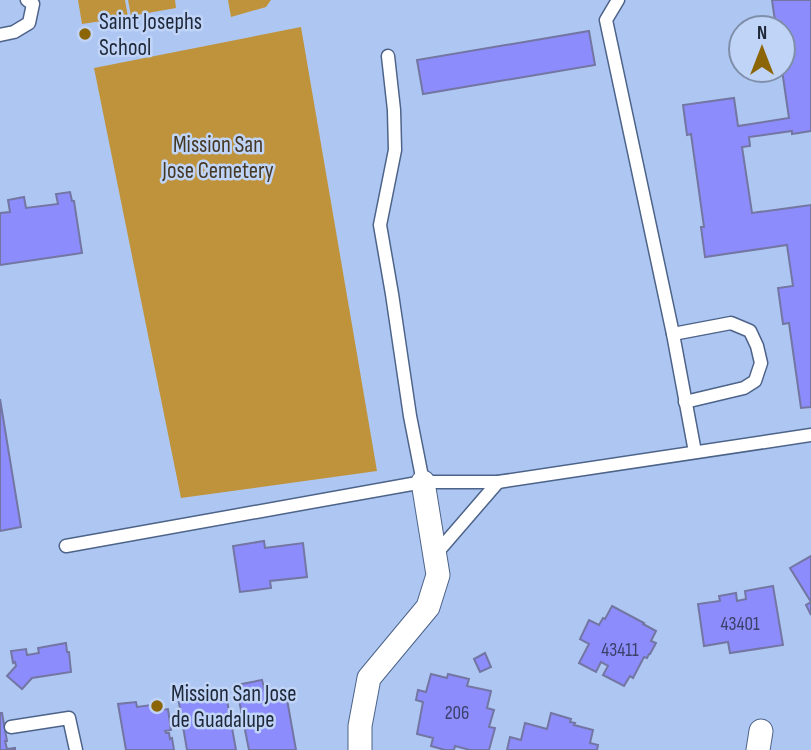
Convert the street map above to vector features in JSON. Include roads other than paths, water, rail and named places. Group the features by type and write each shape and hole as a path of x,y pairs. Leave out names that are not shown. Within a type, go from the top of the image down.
{"street":[{"path":"360,750 360,726 369,678 428,607 438,575 423,482"}],"lane":[{"path":"0,35 14,32 29,23 33,4 27,0"},
{"path":"618,0 606,20 673,334 695,452"},
{"path":"388,56 395,150 380,225 423,482"},
{"path":"673,334 732,323 750,331 761,363 755,381 744,388 685,402"},
{"path":"66,546 423,482 498,482 811,435"},
{"path":"435,555 498,482"},
{"path":"12,727 69,718 76,750"}],"place":[{"name":"Saint Josephs School","path":"85,34"},
{"name":"Mission San Jose de Guadalupe","path":"157,706"}],"park label":[{"name":"Mission San Jose Cemetery","path":"218,157"}]}
